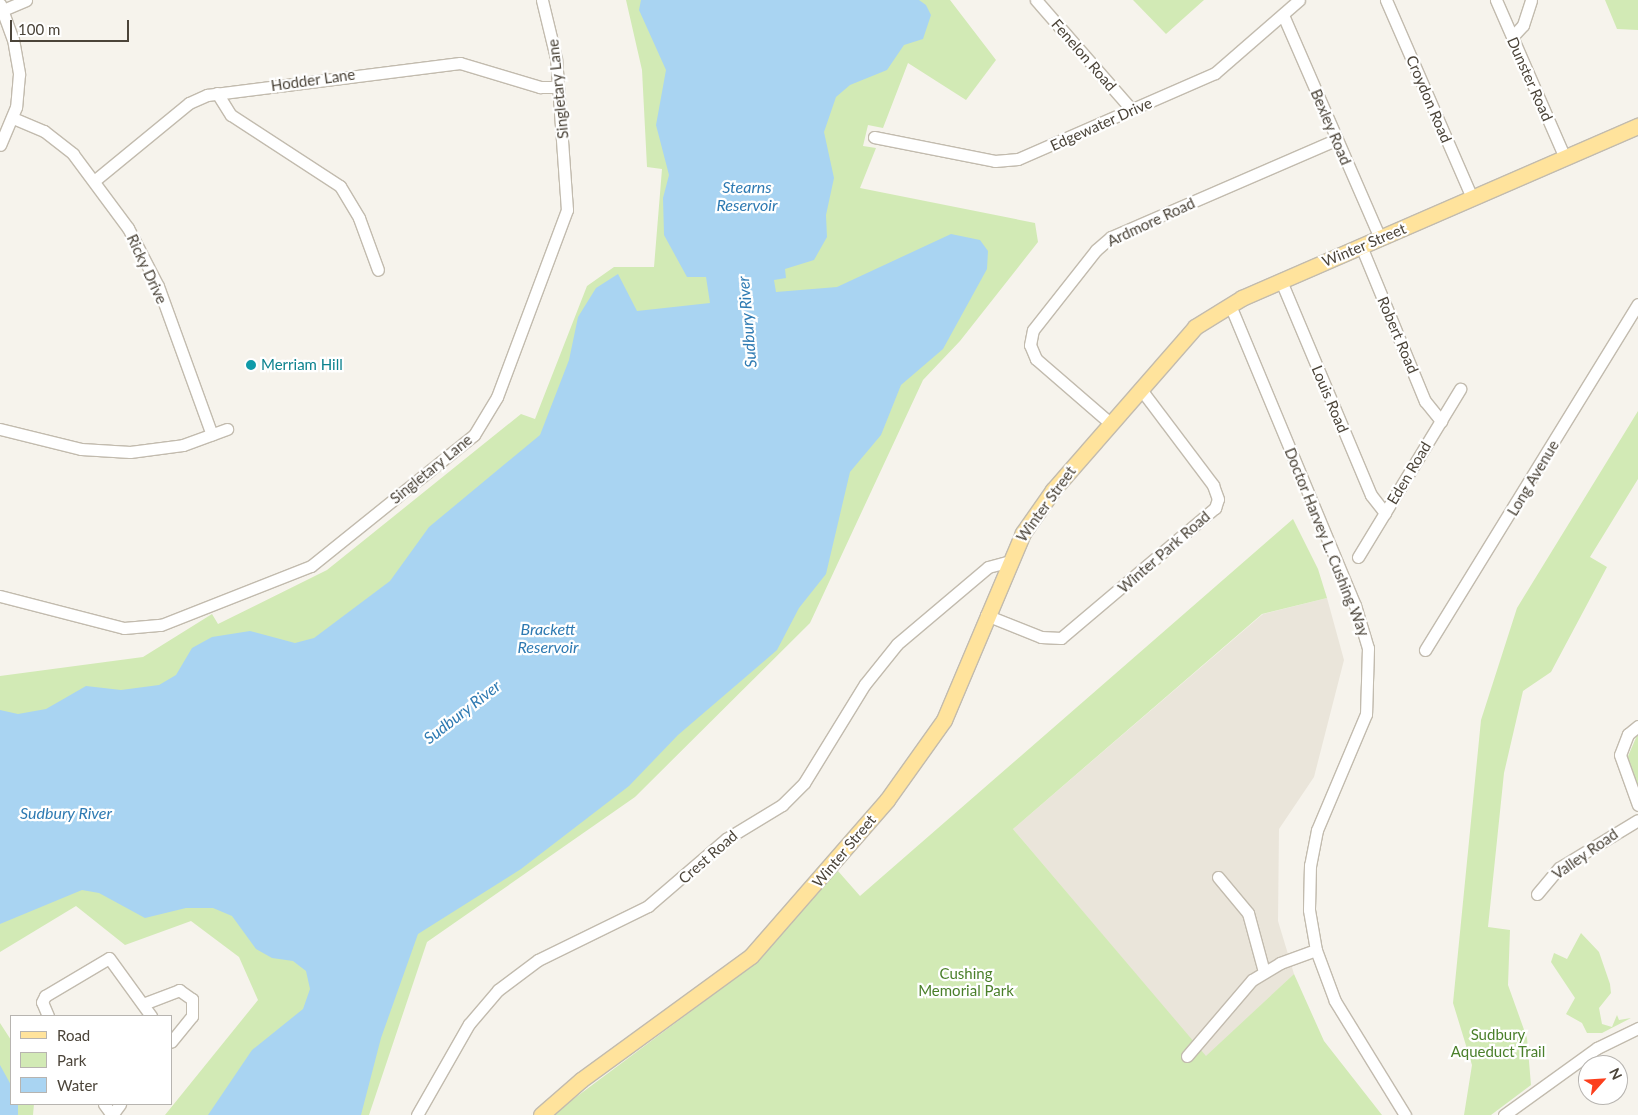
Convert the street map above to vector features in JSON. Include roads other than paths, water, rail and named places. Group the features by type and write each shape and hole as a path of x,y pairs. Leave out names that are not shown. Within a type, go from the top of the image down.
{"main road":[{"name":"Winter Street","path":"541,1115 580,1080 737,967 790,915 929,746 1007,562 1041,505 1187,335 1230,305 1281,281 1638,126"}],"street":[{"path":"0,146 13,118 18,62 1,7 26,0"},
{"name":"Singletary Lane","path":"0,596 124,628 161,625 311,566 474,435 497,397 567,210 558,87 542,0"},
{"name":"Fenelon Road","path":"1036,0 1132,110"},
{"name":"Edgewater Drive","path":"874,137 1010,161 1132,110 1222,69 1299,0"},
{"name":"Croydon Road","path":"1386,0 1472,198"},
{"name":"Dunster Road","path":"1496,0 1565,158"},
{"path":"1512,38 1523,25 1531,0"},
{"name":"Bexley Road","path":"1283,15 1380,238"},
{"name":"Hodder Lane","path":"94,182 189,103 218,93 460,63 540,87 558,87"},
{"path":"218,93 231,115 340,186 359,218 378,270"},
{"name":"Ricky Drive","path":"13,118 54,138 94,182 152,272 212,435"},
{"name":"Ardmore Road","path":"1110,423 1036,359 1030,345 1033,330 1096,250 1111,237 1337,139"},
{"name":"Robert Road","path":"1361,246 1425,401 1441,421"},
{"name":"Louis Road","path":"1281,281 1371,495 1385,513"},
{"name":"Long Avenue","path":"1425,650 1638,304"},
{"name":"Doctor Harvey L. Cushing Way","path":"1230,305 1358,611 1368,648 1366,714 1320,820 1311,860 1309,897 1316,950 1350,1030 1404,1115"},
{"name":"Winter Park Road","path":"986,615 1041,637 1061,638 1217,504 1213,485 1140,388"},
{"name":"Eden Road","path":"1358,557 1460,389"},
{"path":"0,429 81,449 130,452 183,445 228,429"},
{"name":"Crest Road","path":"417,1115 469,1024 498,990 538,960 648,906 726,839 782,805 804,783 865,684 897,644 988,567 1007,562"},
{"path":"1638,726 1628,734 1620,755 1638,805"},
{"name":"Valley Road","path":"1536,894 1559,868 1638,820"},
{"path":"1218,877 1248,913 1264,972"},
{"path":"1188,1056 1246,986 1264,972 1316,950"},
{"path":"48,1015 42,1002 45,996 105,958 117,963 150,1015"},
{"path":"143,1004 179,990 192,999 192,1016 172,1041"},
{"path":"1504,1115 1597,1048 1638,1028"},
{"path":"105,1105 112,1115 119,1105"}],"water":[{"name":"Brackett Reservoir","path":"641,0 919,0 926,5 931,15 923,39 904,45 887,70 850,85 836,97 824,132 834,178 826,215 827,237 814,260 785,269 786,278 774,280 776,292 837,287 951,234 980,240 988,251 987,269 943,349 901,385 881,435 850,472 826,574 799,608 777,650 678,735 629,786 521,869 418,934 381,1038 361,1115 208,1115 252,1050 303,1009 310,989 306,971 293,961 272,958 256,949 232,916 213,908 186,908 145,918 99,893 82,890 0,924 0,710 18,714 46,709 86,686 121,690 159,685 176,675 192,648 212,637 250,631 295,643 314,638 390,581 429,527 540,435 569,360 578,317 596,288 618,274 637,311 710,303 706,277 687,277 664,235 663,198 669,175 656,125 666,70 639,10"},
{"path":"0,1065 10,1083 10,1105 18,1105 18,1115 0,1115"}],"place":[{"name":"Merriam Hill","path":"251,365"}],"water label":[{"name":"Stearns Reservoir","path":"747,196"},
{"name":"Sudbury River","path":"747,322"},
{"name":"Sudbury River","path":"462,712"},
{"name":"Sudbury River","path":"66,813"}],"park label":[{"name":"Cushing Memorial Park","path":"966,982"},
{"name":"Sudbury Aqueduct Trail","path":"1498,1042"}]}
